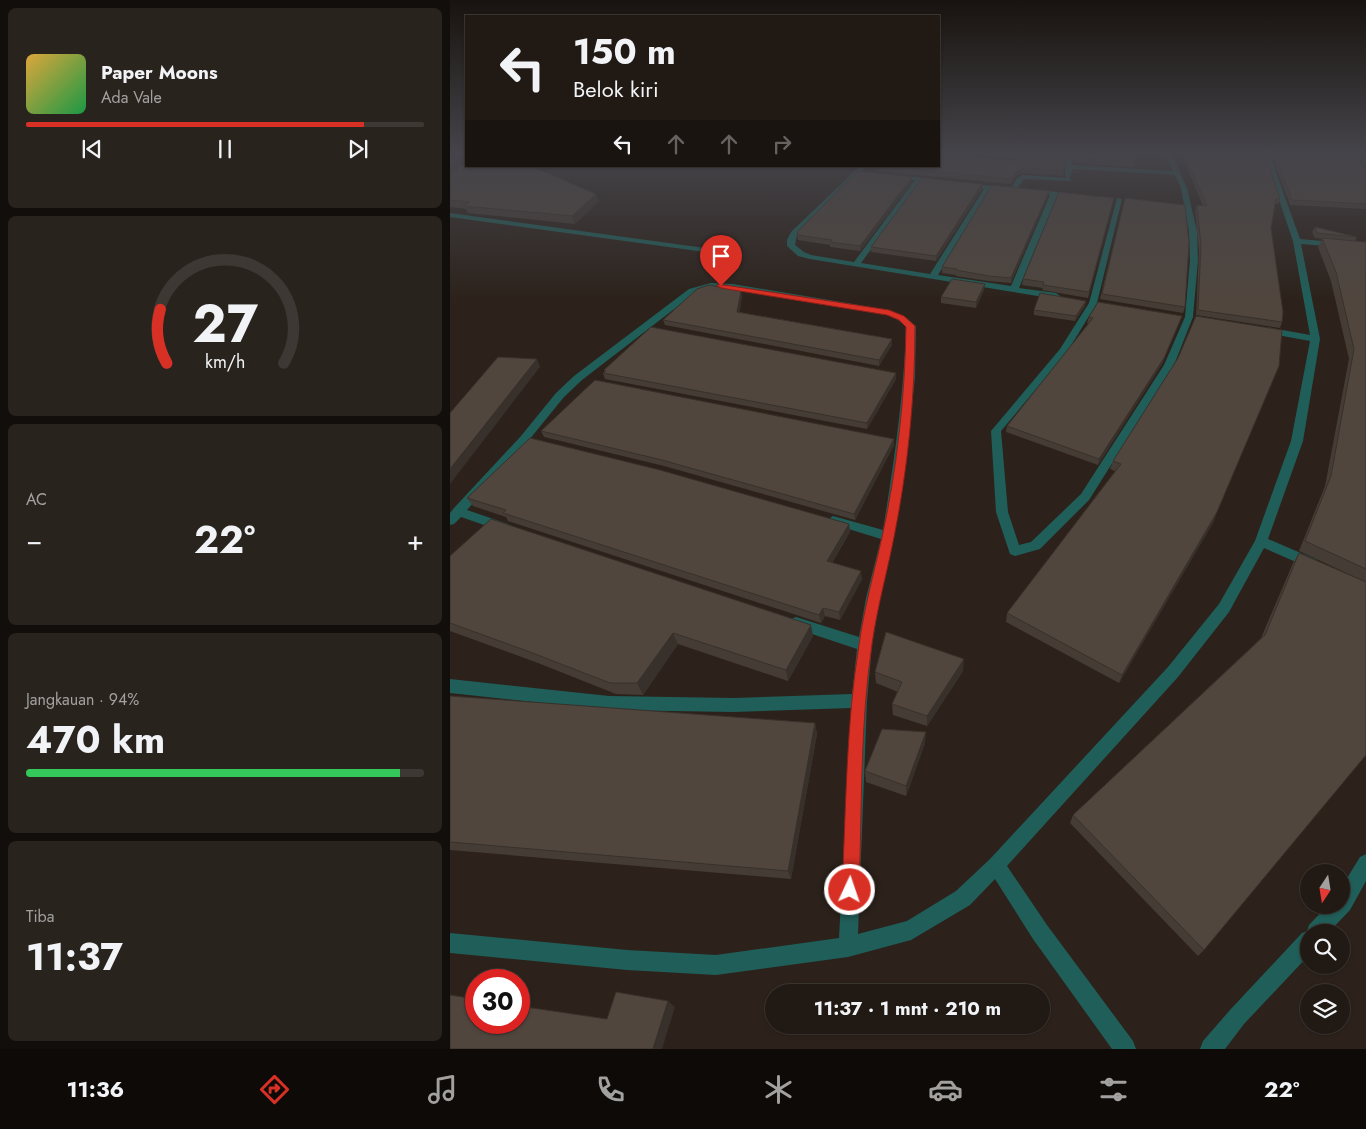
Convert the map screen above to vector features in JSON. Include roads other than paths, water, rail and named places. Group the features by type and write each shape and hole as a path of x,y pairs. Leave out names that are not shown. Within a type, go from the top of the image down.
{"street":[{"path":"829,202 790,240 791,246 801,254 1064,298"},
{"path":"856,264 901,202"},
{"path":"932,276 979,202"},
{"path":"1014,289 1051,202"},
{"path":"1114,202 1093,303 1064,350 996,431 1002,512 1016,551 1035,546 1085,497 1169,365 1189,317 1194,260 1187,202"},
{"path":"450,943 627,960 716,965 848,947 910,930 936,917 963,898 996,865 1173,672 1224,608 1261,541 1297,441 1315,339 1297,241 1283,202"},
{"path":"1179,205 1188,206"},
{"path":"450,215 705,250"},
{"path":"1297,241 1366,247"},
{"path":"454,516 530,439 560,395 578,378 651,328 692,292 711,286 733,287 889,313 902,318 911,326 888,536 873,598 859,701 848,947"},
{"path":"1258,329 1315,339"},
{"path":"578,378 597,382"},
{"path":"454,516 514,530"},
{"path":"823,517 888,536"},
{"path":"1261,541 1326,571"},
{"path":"780,617 865,646"},
{"path":"450,686 609,703 733,705 859,701"},
{"path":"1323,924 1343,903 1366,863"},
{"path":"996,865 1040,932 1125,1049"},
{"path":"1211,1049 1237,1017 1300,950"}]}
